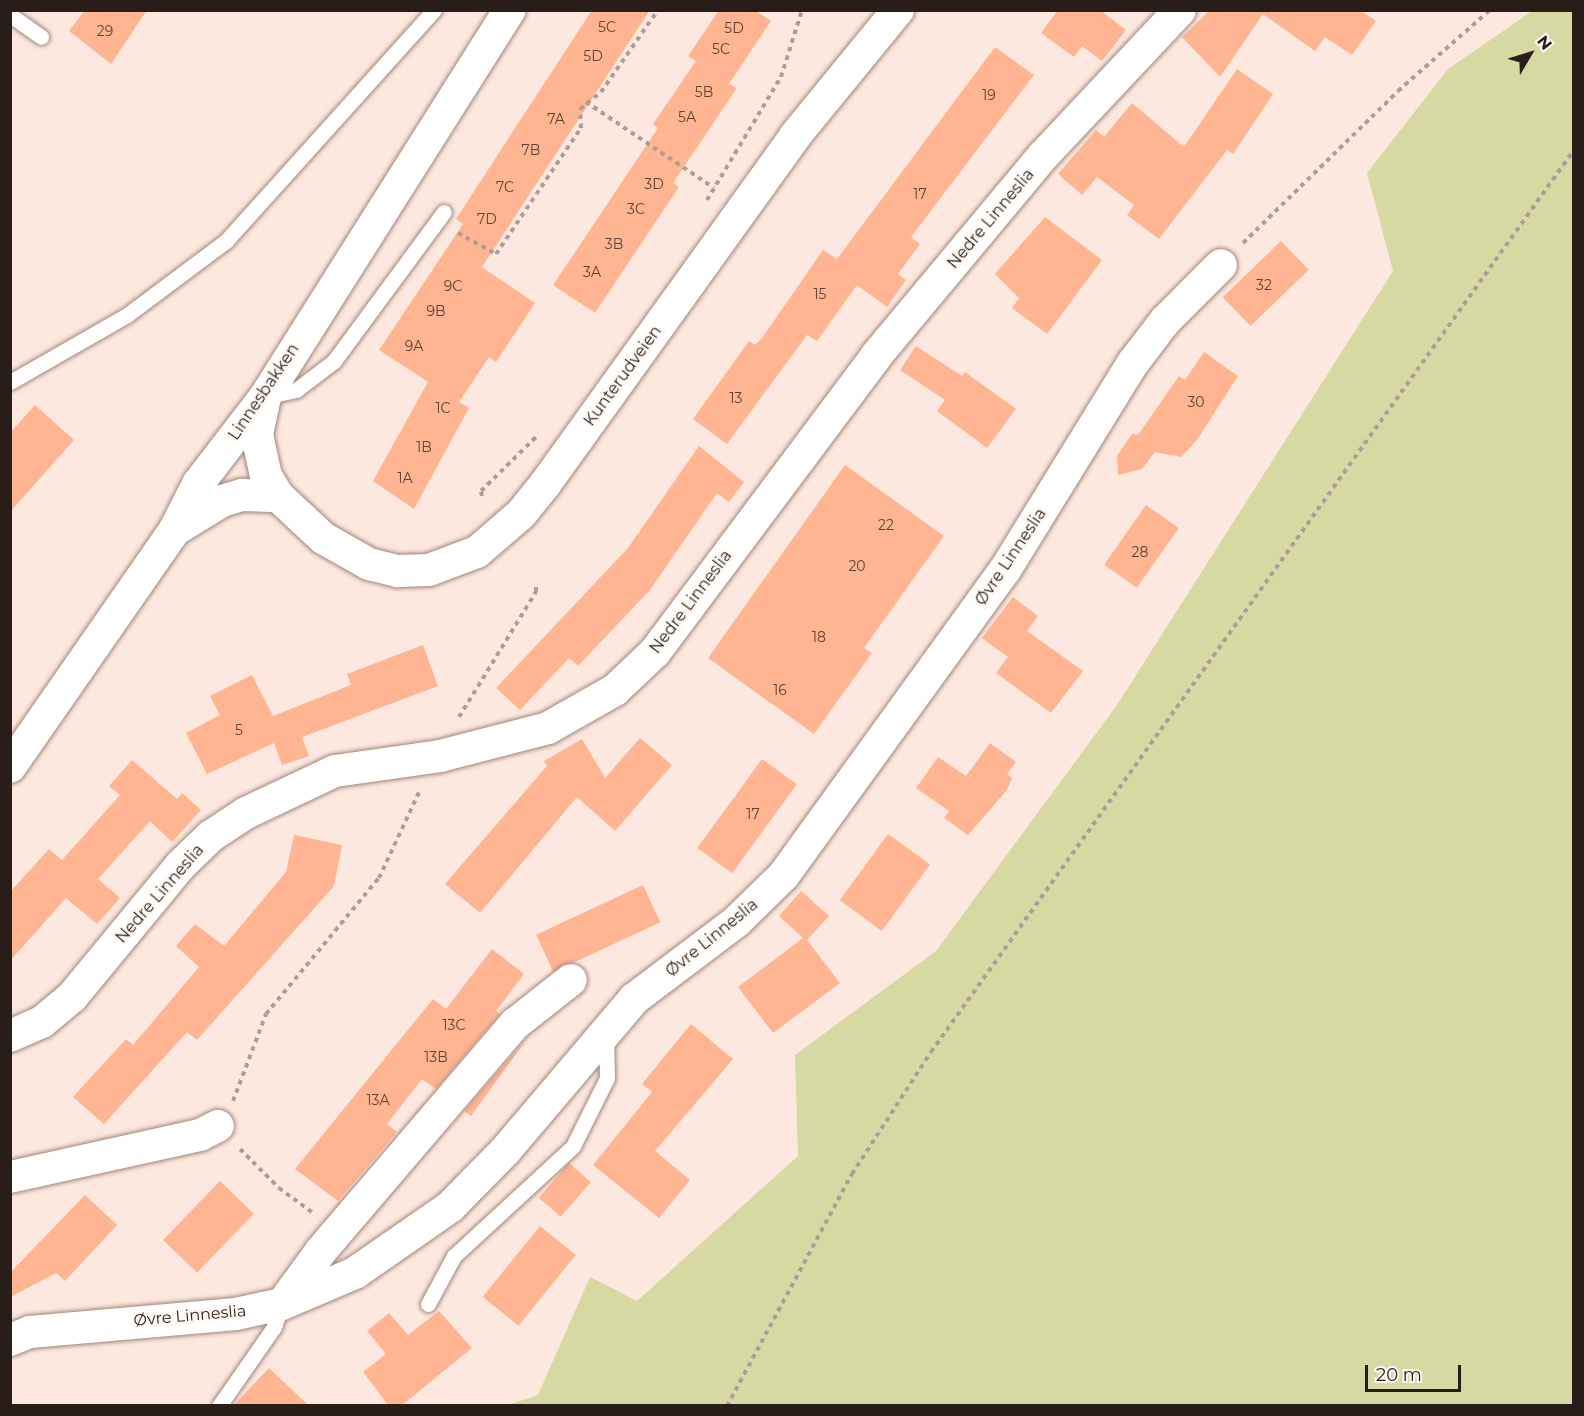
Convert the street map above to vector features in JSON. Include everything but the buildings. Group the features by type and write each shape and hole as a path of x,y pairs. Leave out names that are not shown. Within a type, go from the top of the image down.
{"street":[{"name":"Linnesbakken","path":"10,767 174,531 198,484 265,397 510,10"},
{"name":"Kunterudveien","path":"265,397 257,435 266,476 278,496 343,550 369,564 398,571 450,564 492,543 546,483 789,144 898,10"},
{"name":"Nedre Linneslia","path":"10,1036 42,1023 72,997 180,866 211,836 246,813 335,771 440,756 513,740 575,717 615,690 655,652 877,355 1043,156 1180,10"},
{"name":"Øvre Linneslia","path":"10,1340 30,1332 236,1314 282,1304 355,1273 450,1207 506,1150 634,999 737,921 784,875 1005,570 1133,363 1165,321 1221,265"},
{"path":"174,531 222,501 242,495 278,496"},
{"path":"282,1304 515,1024 571,980"},
{"path":"10,1177 200,1135 218,1126"}],"lane":[{"path":"10,382 127,315 226,241 434,10"},
{"path":"10,15 41,37"},
{"path":"265,397 296,390 334,361 441,216"},
{"path":"428,1305 454,1256 573,1146 607,1078 606,1030"},
{"path":"219,1406 274,1327 282,1304"}],"path":[{"path":"441,216 496,254 581,128 580,109 601,92 658,10"},
{"path":"701,208 781,77 802,10"},
{"path":"1221,265 1398,91 1490,10"},
{"path":"586,102 714,188"},
{"path":"727,1406 852,1174 931,1052 1574,150"},
{"path":"482,496 481,491 544,429"},
{"path":"338,1234 279,1188 218,1126 232,1104 266,1014 379,878 464,708 536,592 536,584"}],"green space":[{"path":"1532,11 1574,11 1573,1405 508,1405 538,1395 590,1277 637,1301 798,1156 795,1055 936,951 1117,705 1393,271 1367,173 1448,69"}]}
